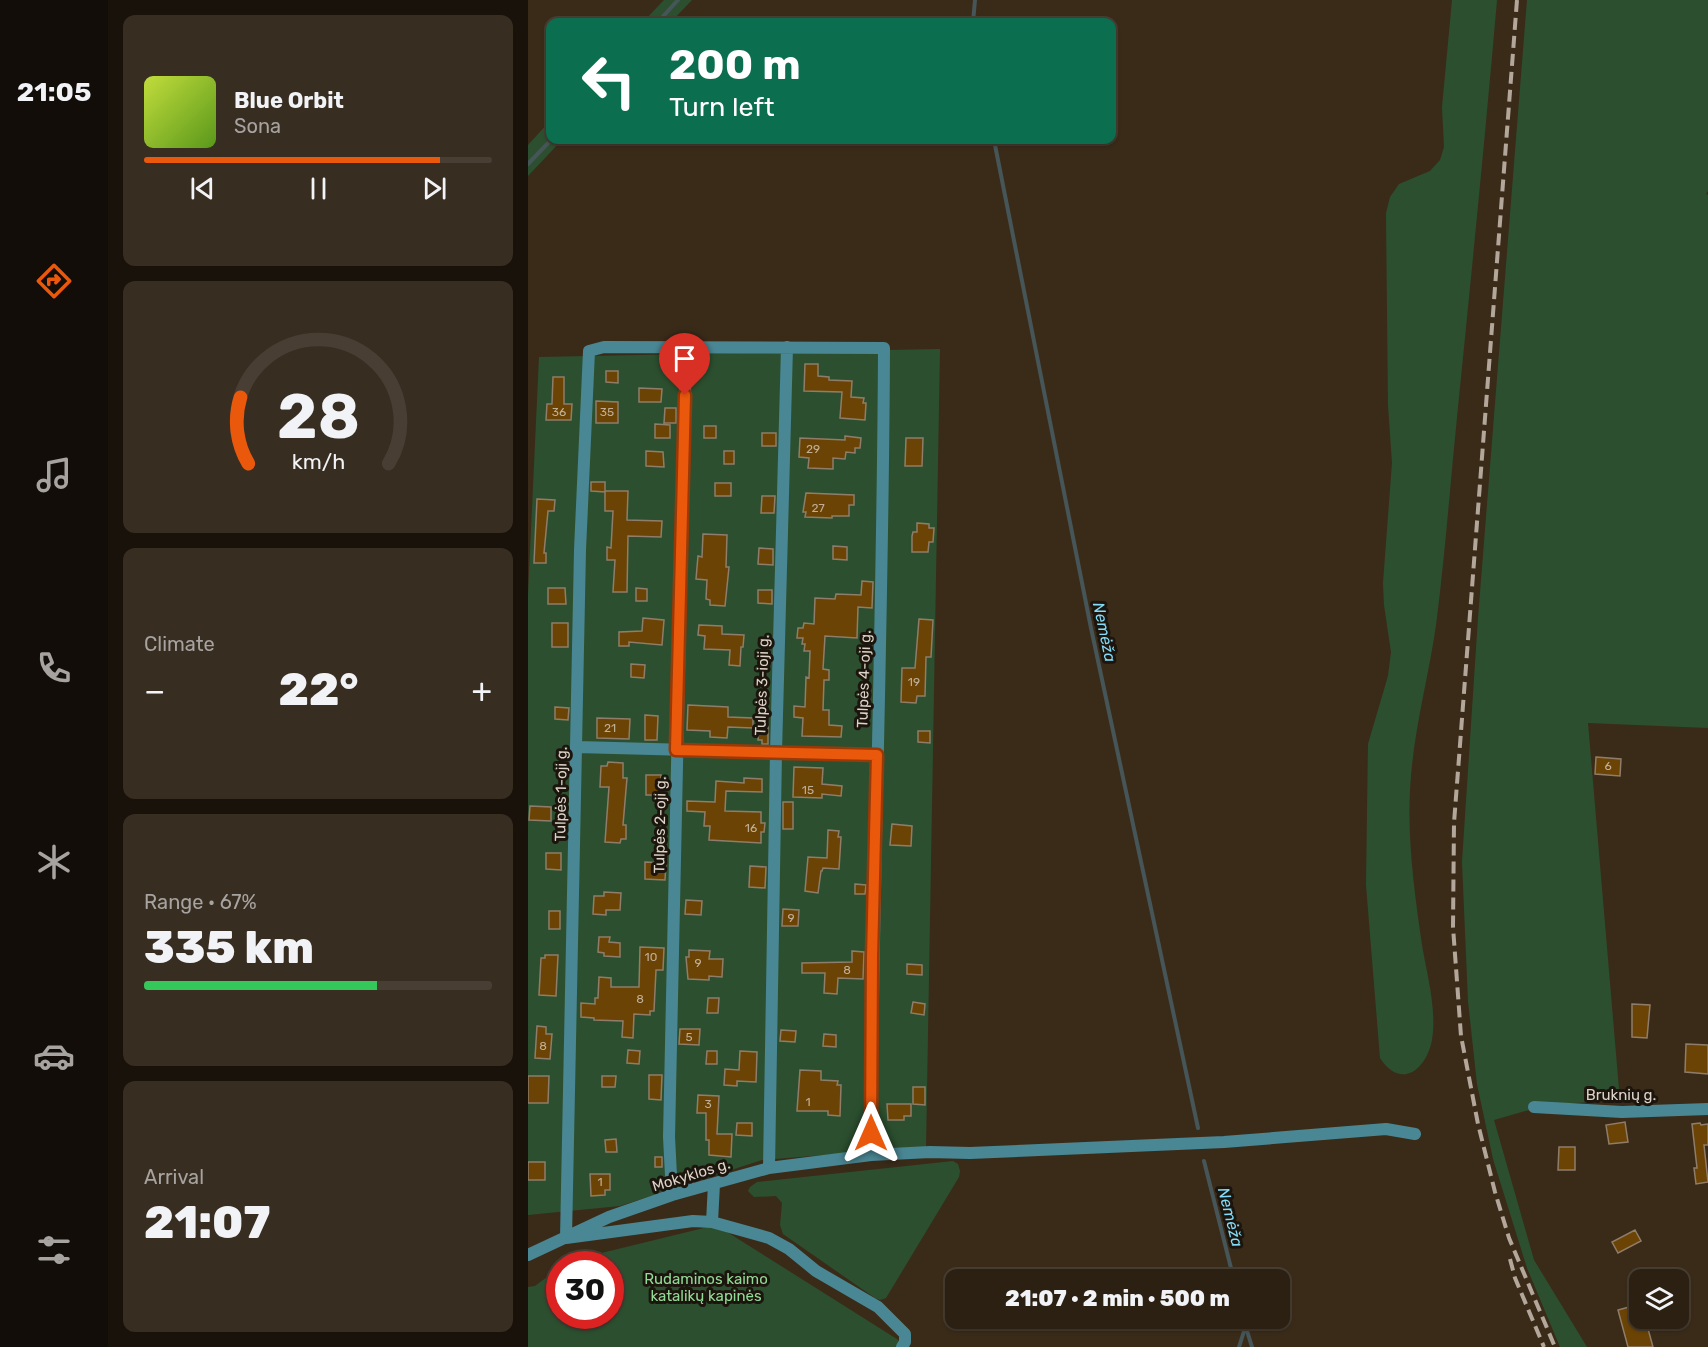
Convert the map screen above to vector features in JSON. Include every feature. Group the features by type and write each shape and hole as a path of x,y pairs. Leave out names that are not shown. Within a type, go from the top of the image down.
{"street":[{"name":"Tulpės 1-oji g.","path":"566,1238 580,550 589,351 604,347 686,348"},
{"name":"Tulpės 4-oji g.","path":"787,347 884,348 883,555 872,957 871,1155"},
{"path":"686,348 787,347"},
{"name":"Tulpės 3-ioji g.","path":"769,1168 776,752 787,347"},
{"name":"Tulpės 2-oji g.","path":"672,1195 669,1137 686,348"},
{"path":"577,747 877,755"},
{"name":"Bruknių g.","path":"1534,1107 1622,1112 1708,1109"},
{"name":"Mokyklos g.","path":"528,1255 609,1217 672,1195 769,1168 871,1155 1224,1142 1386,1129 1415,1134"},
{"path":"712,1222 714,1184"},
{"path":"566,1238 693,1221 712,1222 769,1238 789,1249 816,1271 878,1307 905,1334 902,1347"}],"green space":[{"path":"664,0 692,0 675,18 647,18"},
{"path":"1452,0 1497,0 1442,573 1436,625 1411,776 1409,818 1412,861 1422,945 1429,980 1433,1029 1429,1051 1424,1060 1412,1072 1404,1074 1396,1073 1388,1068 1380,1058 1366,885 1368,744 1388,676 1391,652 1383,583 1392,463 1388,405 1386,213 1390,197 1399,184 1430,171 1440,160 1444,147 1442,107"},
{"path":"1527,0 1708,0 1708,191 1706,194 1708,195 1708,728 1588,723 1620,1101 1550,1104 1494,1120 1534,1260 1587,1347 1560,1347 1527,1268 1493,1159 1477,1084 1468,1001 1462,862 1478,618"},
{"path":"546,125 546,144 558,144 528,176 528,145"},
{"path":"940,349 926,1147 762,1160 620,1206 528,1215 528,595 539,357"},
{"path":"953,1161 958,1164 959,1177 886,1298 880,1300 783,1234 780,1225 782,1203 776,1196 754,1197 748,1191 757,1182"},
{"name":"Rudaminos kaimo katalikų kapinės","path":"716,1225 900,1341 897,1347 528,1347 528,1287 535,1286 546,1278 546,1329 624,1329 624,1251 610,1251"}],"building":[{"path":"805,364 818,364 818,376 829,377 829,380 852,381 851,397 864,398 863,403 866,403 865,420 840,418 842,392 804,391"},
{"path":"606,371 618,371 618,383 606,382"},
{"path":"553,377 564,377 564,404 572,404 571,420 546,420 547,404 552,404"},
{"path":"639,388 662,389 661,402 639,402"},
{"path":"596,401 618,402 618,423 596,423"},
{"path":"665,408 676,408 676,423 664,423"},
{"path":"655,424 670,425 670,438 655,438"},
{"path":"704,426 716,426 716,438 704,438"},
{"path":"762,433 776,433 776,446 762,446"},
{"path":"845,436 861,438 860,448 855,448 855,453 846,452 845,459 833,458 833,469 808,468 809,458 799,457 800,438 845,440"},
{"path":"906,438 923,438 922,466 905,466"},
{"path":"646,451 663,452 664,467 646,466"},
{"path":"724,451 734,451 734,464 724,464"},
{"path":"591,482 605,482 605,492 591,491"},
{"path":"715,483 731,483 731,496 715,496"},
{"path":"605,491 628,491 627,520 662,521 661,537 628,536 627,592 613,592 615,560 607,560 607,547 611,548 613,511 605,511"},
{"path":"806,493 854,495 854,505 849,505 849,516 805,517 806,512 803,512"},
{"path":"762,496 775,496 774,513 761,513"},
{"path":"537,499 555,500 554,511 548,511 544,553 546,553 546,563 534,563"},
{"path":"917,523 929,524 929,528 934,528 933,542 929,542 928,552 912,552 912,536 913,532 917,532"},
{"path":"703,534 727,535 726,567 729,567 725,606 710,605 710,600 706,599 707,580 696,579 698,556 702,557"},
{"path":"833,546 847,547 847,560 833,559"},
{"path":"759,548 773,549 773,565 758,564"},
{"path":"862,581 873,582 872,608 858,607 857,638 825,636 823,669 829,670 829,680 824,680 823,710 829,710 829,725 842,726 841,737 802,736 803,718 794,717 794,706 805,707 810,651 804,651 803,638 797,638 798,628 803,628 804,623 814,624 815,598 835,599 836,594 861,595"},
{"path":"548,588 565,588 566,604 548,604"},
{"path":"636,588 647,589 647,601 636,601"},
{"path":"758,590 772,590 772,604 758,603"},
{"path":"643,618 664,620 662,645 629,642 629,646 619,646 619,632 642,631"},
{"path":"919,619 933,620 931,657 926,657 925,696 917,696 916,703 901,702 902,668 915,668"},
{"path":"552,623 568,623 568,647 552,647"},
{"path":"699,625 722,626 722,634 744,635 740,666 729,665 730,650 704,649 705,636 698,635"},
{"path":"631,664 645,665 644,678 631,677"},
{"path":"688,705 728,707 728,717 753,718 753,728 728,727 727,738 710,737 710,731 687,730"},
{"path":"555,707 569,708 568,720 555,719"},
{"path":"645,715 658,716 657,740 645,740"},
{"path":"597,718 630,719 629,739 597,738"},
{"path":"759,726 768,727 768,744 762,744 762,740 758,740"},
{"path":"918,731 930,731 930,743 918,742"},
{"path":"1596,757 1621,759 1620,776 1595,774"},
{"path":"608,762 623,763 623,778 627,778 623,825 626,825 626,839 621,839 620,843 605,842 609,787 600,787 601,766 607,766"},
{"path":"794,767 823,768 822,784 842,786 841,796 822,794 822,798 793,797"},
{"path":"646,775 661,775 661,795 646,795"},
{"path":"744,778 762,779 762,792 726,791 725,811 761,812 761,823 765,823 764,832 761,832 761,843 709,840 710,826 704,826 705,812 687,811 687,801 715,802 716,781 744,783"},
{"path":"783,802 793,802 793,829 783,829"},
{"path":"530,806 551,807 551,821 529,820"},
{"path":"892,824 912,826 911,846 890,845"},
{"path":"828,830 839,831 838,837 841,837 839,869 823,868 818,893 805,891 808,857 827,858"},
{"path":"546,853 561,853 561,870 546,869"},
{"path":"645,862 666,863 665,880 645,879"},
{"path":"750,866 766,867 765,888 749,887"},
{"path":"855,884 866,885 865,894 855,894"},
{"path":"604,892 621,893 620,910 606,910 606,915 593,914 594,896 604,896"},
{"path":"686,900 702,901 701,915 685,914"},
{"path":"783,909 799,910 798,926 782,926"},
{"path":"549,911 560,911 560,929 549,929"},
{"path":"599,937 610,937 609,942 620,943 620,957 604,956 604,953 598,952"},
{"path":"640,947 664,948 663,970 656,970 654,1011 650,1011 650,1015 634,1014 633,1038 622,1037 623,1021 581,1017 581,1003 595,1004 595,998 598,998 599,977 611,978 611,987 639,987"},
{"path":"689,950 710,951 709,959 723,959 722,977 709,976 709,980 688,979 686,957 689,957"},
{"path":"852,951 864,952 863,979 838,978 837,994 824,993 825,973 802,973 802,963 852,962"},
{"path":"545,955 558,955 556,996 539,995 541,958 545,958"},
{"path":"907,964 922,965 922,975 907,974"},
{"path":"708,998 719,998 718,1013 707,1013"},
{"path":"913,1002 925,1004 924,1015 911,1013"},
{"path":"1632,1004 1650,1005 1647,1038 1632,1037"},
{"path":"537,1026 546,1027 546,1034 552,1034 550,1059 535,1058"},
{"path":"680,1029 700,1029 699,1045 679,1044"},
{"path":"781,1030 796,1031 795,1042 780,1041"},
{"path":"824,1034 836,1035 836,1047 823,1046"},
{"path":"1686,1044 1708,1045 1708,1074 1685,1072"},
{"path":"628,1050 640,1051 639,1064 627,1063"},
{"path":"707,1051 717,1051 717,1064 706,1064"},
{"path":"740,1051 757,1052 756,1082 737,1081 737,1086 724,1085 725,1069 739,1070"},
{"path":"800,1070 821,1071 821,1080 838,1081 837,1085 841,1085 840,1116 828,1115 828,1111 797,1111"},
{"path":"649,1075 662,1075 661,1100 649,1099"},
{"path":"528,1076 549,1076 548,1103 528,1103"},
{"path":"602,1076 616,1076 615,1087 602,1087"},
{"path":"913,1087 925,1087 925,1105 913,1104"},
{"path":"698,1095 719,1096 717,1134 732,1134 731,1157 709,1155 709,1140 706,1140 706,1113 697,1113"},
{"path":"887,1104 911,1104 911,1116 904,1116 904,1120 888,1120"},
{"path":"1625,1122 1628,1142 1609,1144 1606,1125"},
{"path":"737,1123 752,1123 752,1136 736,1135"},
{"path":"1700,1123 1701,1125 1708,1124 1708,1145 1704,1145 1708,1182 1696,1184 1694,1168 1697,1168 1692,1124"},
{"path":"616,1139 617,1152 606,1152 605,1140"},
{"path":"1559,1147 1575,1147 1575,1170 1558,1170"},
{"path":"655,1157 662,1157 662,1167 655,1167"},
{"path":"528,1162 545,1162 545,1180 528,1180"},
{"path":"590,1174 610,1174 610,1190 605,1190 605,1195 591,1196"},
{"path":"1635,1230 1641,1241 1618,1253 1612,1242"},
{"path":"1629,1307 1629,1329 1648,1329 1653,1347 1628,1347 1618,1310"}],"waterway":[{"path":"662,18 678,0"},
{"name":"Nemėža","path":"973,18 975,0"},
{"path":"528,164 547,144"},
{"name":"Nemėža","path":"995,144 1091,628 1198,1128"},
{"name":"Nemėža","path":"1204,1161 1231,1269"},
{"path":"1239,1347 1245,1329"},
{"name":"Nemėža","path":"1246,1329 1252,1347"}],"railway":[{"path":"1517,0 1454,823 1453,927 1461,1036 1478,1124 1509,1238 1555,1347"},
{"path":"1510,1259 1515,1278 1544,1347"}],"route":[{"path":"685,395 676,750 877,755 871,1133"}]}
